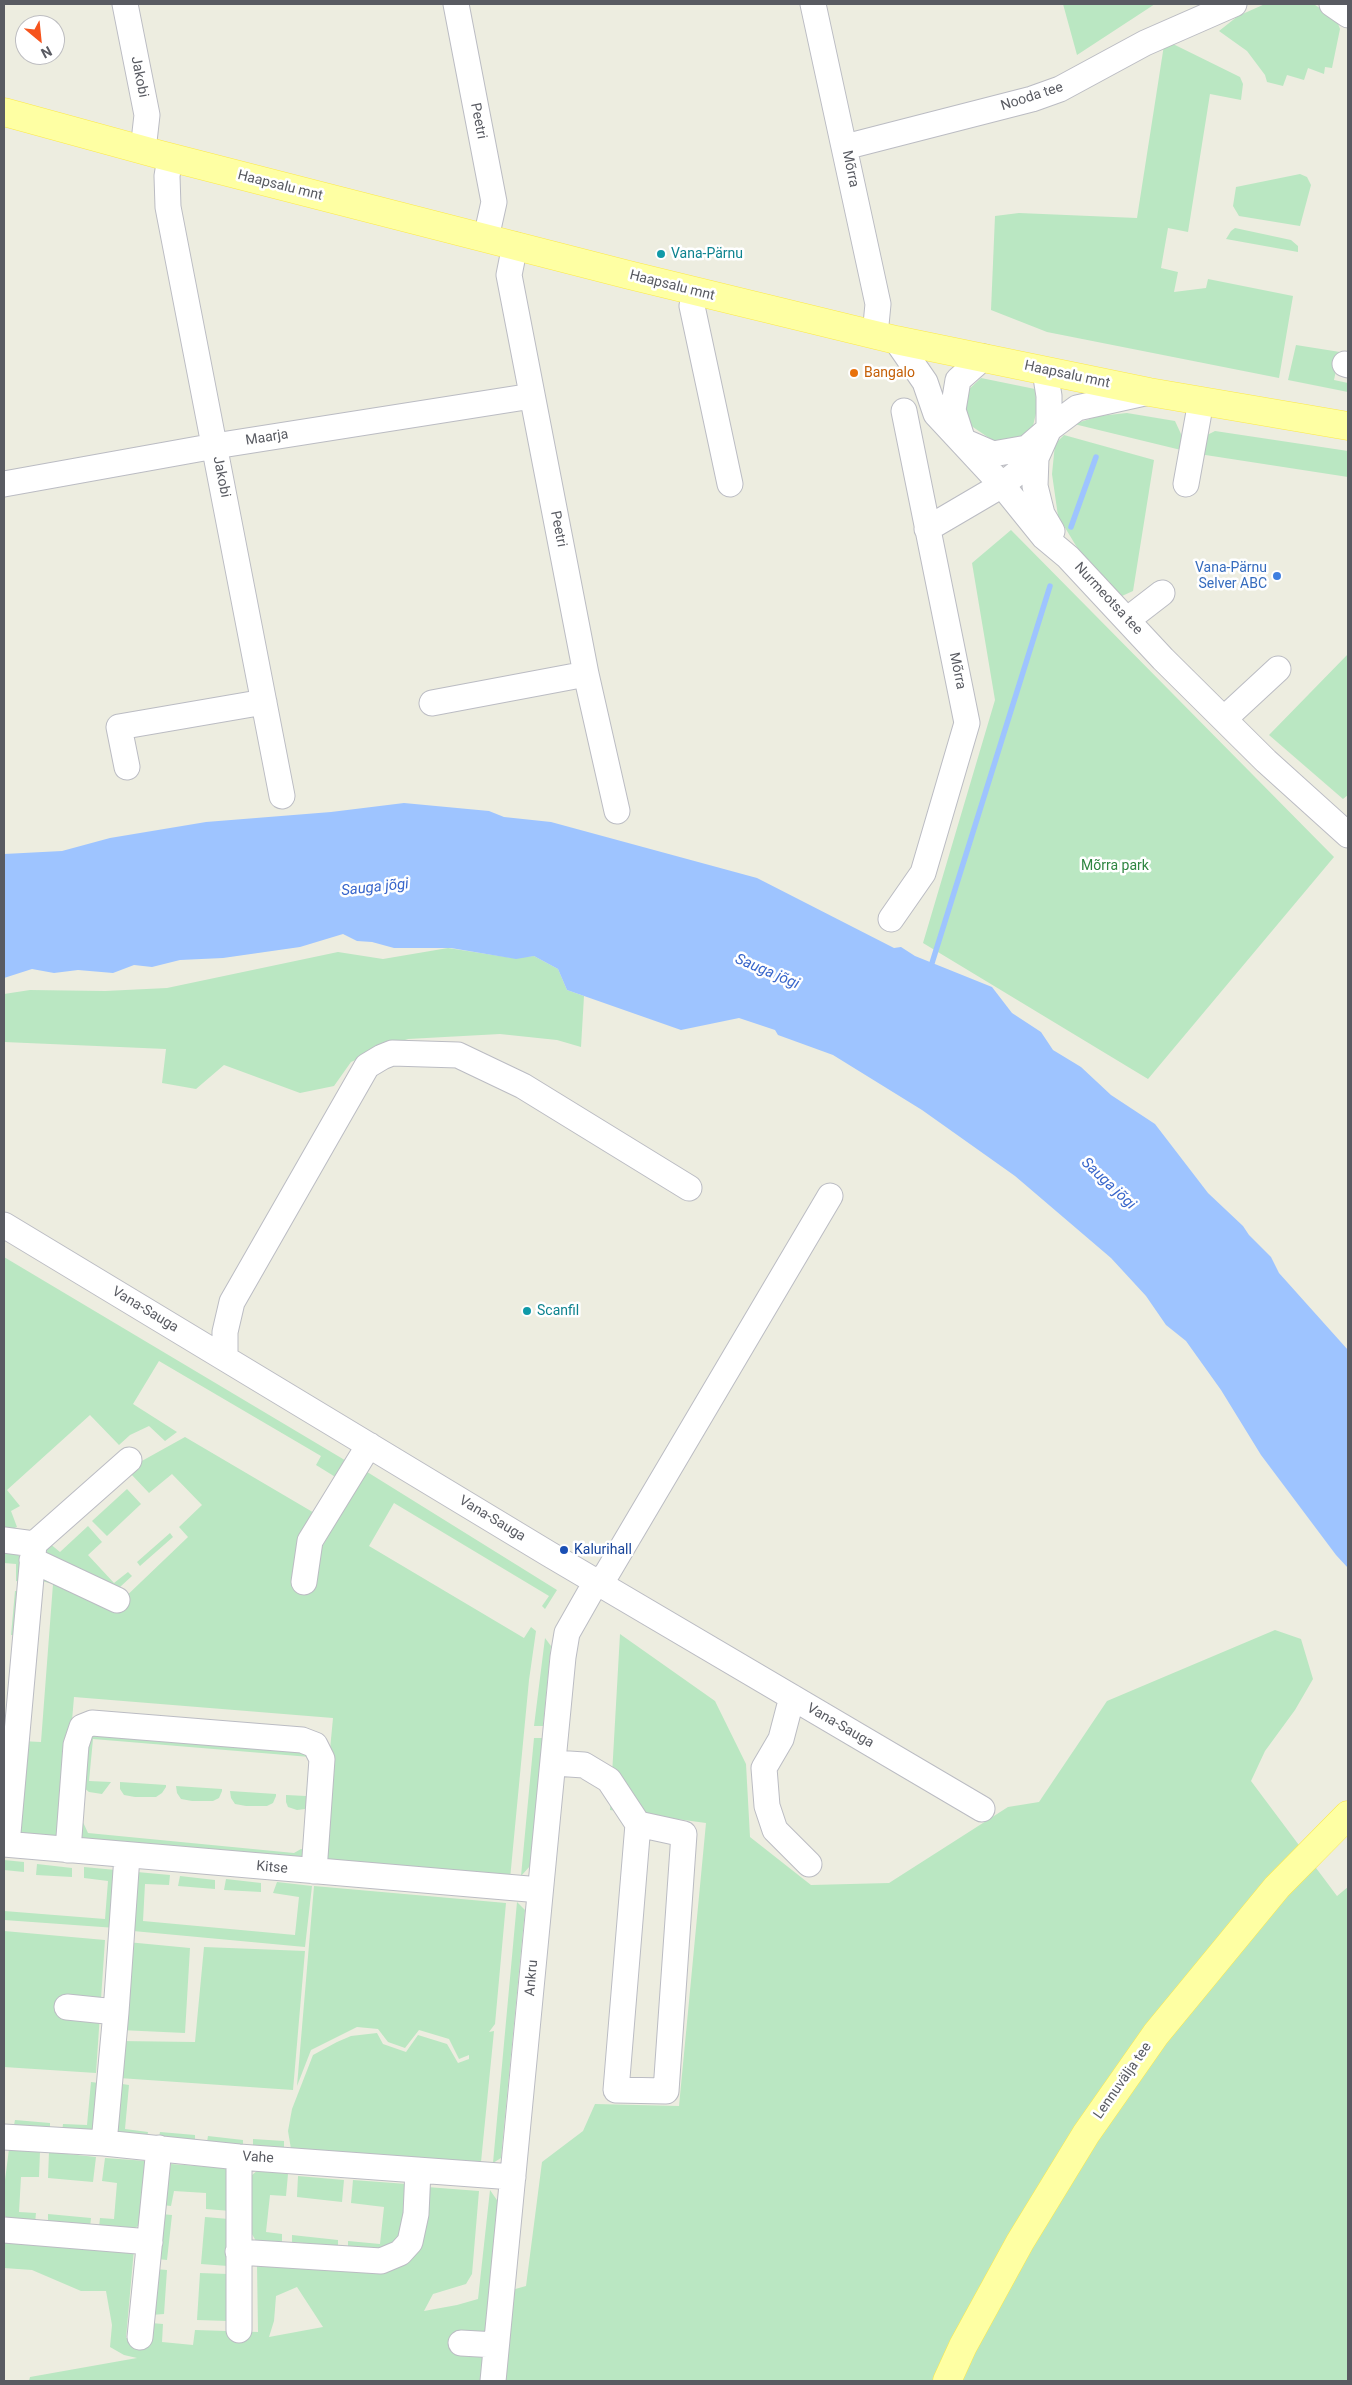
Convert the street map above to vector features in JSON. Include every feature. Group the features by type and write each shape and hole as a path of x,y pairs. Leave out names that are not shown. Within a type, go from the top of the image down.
{"main road":[{"name":"Haapsalu mnt","path":"4,112 170,158 694,291 885,337 984,357 1044,372 1348,426"},
{"name":"Lennuvälja tee","path":"947,2381 963,2346 1030,2225 1086,2134 1156,2034 1277,1886 1348,1815"}],"street":[{"name":"Jakobi","path":"125,4 146,115 142,150"},
{"name":"Peetri","path":"456,4 494,202 486,238"},
{"name":"Mõrra","path":"813,4 885,337"},
{"name":"Nooda tee","path":"845,147 1039,97 1060,89 1145,43 1234,4"},
{"path":"1332,4 1348,15"},
{"name":"Jakobi","path":"170,158 167,176 168,207 282,796"},
{"name":"Peetri","path":"515,246 509,275 586,674 617,811"},
{"path":"694,291 692,306 730,484"},
{"name":"Nurmeotsa tee","path":"885,337 925,382 936,414 1002,485 1044,536 1068,557 1127,620 1266,761 1348,835"},
{"path":"984,357 958,380 953,410 963,441 993,454 1028,448 1077,408 1149,392"},
{"path":"1044,372 1049,396 1049,429 1036,458 1035,486 1042,514 1068,557"},
{"name":"Maarja","path":"4,484 215,446 532,396"},
{"path":"1186,484 1201,401"},
{"name":"Mõrra","path":"891,919 923,873 967,723 904,411"},
{"path":"927,529 1002,485 1036,458"},
{"path":"1127,620 1162,592"},
{"path":"1224,719 1278,669"},
{"path":"432,703 586,674"},
{"path":"127,767 119,726 264,702"},
{"path":"225,1358 225,1332 232,1302 367,1066 392,1053 458,1055 523,1086 689,1188"},
{"name":"Ankru","path":"493,2381 563,1657 567,1633 596,1582 606,1575 830,1196"},
{"name":"Vana-Sauga","path":"4,1225 596,1582 982,1809"},
{"path":"304,1582 310,1541 370,1445"},
{"path":"5,1844 33,1552 128,1460"},
{"path":"4,1540 33,1552 117,1600"},
{"path":"792,1697 781,1739 764,1768 767,1806 775,1830 809,1864"},
{"path":"68,1850 76,1745 82,1727 92,1723 302,1740 314,1745 322,1759 314,1871"},
{"path":"554,1763 584,1765 609,1780 638,1824 616,2090 666,2091 684,1834 638,1824"},
{"name":"Kitse","path":"5,1844 127,1856 540,1890"},
{"path":"104,2143 127,1856"},
{"path":"67,2007 116,2012"},
{"name":"Vahe","path":"4,2138 104,2143 239,2157 513,2177"},
{"path":"140,2337 159,2148"},
{"path":"239,2157 239,2330"},
{"path":"238,2252 381,2262 400,2253 410,2242 416,2214 418,2170"},
{"path":"4,2230 150,2242"},
{"path":"461,2343 496,2345"}],"green space":[{"path":"1063,4 1155,4 1077,55"},
{"path":"1265,4 1315,5 1336,18 1340,29 1332,68 1325,67 1324,74 1308,68 1304,80 1287,75 1283,86 1267,82 1265,75 1247,51 1219,31 1238,16"},
{"path":"1171,43 1240,77 1243,84 1241,100 1210,94 1188,232 1168,228 1161,268 1178,272 1174,292 1206,288 1208,279 1293,296 1279,378 1047,332 991,310 995,216 1019,213 1137,218 1164,45"},
{"path":"1300,174 1307,177 1311,185 1300,226 1239,216 1233,206 1236,187"},
{"path":"1235,228 1291,240 1298,246 1298,252 1226,239"},
{"path":"1296,345 1340,352 1334,380 1348,383 1348,392 1288,380"},
{"path":"981,378 1035,389 1037,409 1033,426 1023,438 1010,441 992,440 967,423 963,409 967,391"},
{"path":"1127,413 1175,421 1181,434 1181,450 1074,424 1099,416"},
{"path":"1215,431 1348,451 1348,477 1199,454 1205,436"},
{"path":"1064,435 1154,460 1133,591 1122,596 1081,554 1058,516 1052,474 1055,444"},
{"name":"Mõrra park","path":"1011,530 1334,857 1148,1079 923,943 995,700 972,563"},
{"path":"1348,654 1348,795 1343,799 1269,735"},
{"path":"448,948 513,958 534,956 558,969 567,990 584,996 581,1047 557,1040 500,1034 408,1039 379,1049 351,1062 334,1086 300,1093 224,1065 196,1089 162,1083 166,1049 4,1042 4,994 30,990 105,991 167,988 338,952 383,959"},
{"path":"4,1257 348,1462 337,1478 316,1465 321,1456 159,1361 133,1404 177,1432 165,1441 149,1426 130,1435 119,1445 90,1415 7,1490 20,1506 11,1511 17,1527 4,1532"},
{"path":"185,1437 316,1514 321,1549 364,1470 557,1590 545,1609 542,1606 549,1596 394,1503 369,1546 524,1638 531,1627 536,1631 529,1680 510,1879 327,1863 321,1845 333,1718 74,1697 61,1829 54,1839 22,1837 13,1819 21,1741 41,1742 53,1584 38,1580 38,1569 118,1604 188,1537 179,1527 202,1505 172,1474 149,1493 131,1474 140,1462"},
{"path":"127,1489 141,1504 107,1536 92,1521"},
{"path":"88,1526 102,1542 88,1555 114,1583 128,1572 132,1576 120,1587 115,1589 42,1558 49,1543 60,1552"},
{"path":"170,1533 173,1537 140,1566 137,1562"},
{"path":"4,1547 23,1558 22,1582 16,1581 16,1564 4,1563"},
{"path":"15,1591 21,1591 18,1635 11,1635"},
{"path":"1275,1630 1301,1639 1313,1679 1295,1710 1265,1751 1251,1781 1337,1896 1348,1887 1348,2381 29,2381 30,2377 137,2358 124,2355 110,2347 112,2325 106,2291 81,2291 32,2270 4,2268 4,2241 134,2249 126,2338 149,2340 151,2323 163,2324 162,2342 193,2345 195,2330 258,2332 257,2264 368,2273 378,2270 396,2263 427,2187 479,2191 472,2274 466,2284 433,2294 424,2311 457,2305 478,2299 490,2190 499,2203 490,2296 526,2286 542,2162 583,2131 595,2104 679,2106 706,1823 610,1810 620,1634 715,1701 746,1764 750,1837 811,1885 889,1883 1008,1807 1039,1802 1107,1701","holes":["297,2287 323,2327 269,2337 274,2321 276,2296"]},
{"path":"545,1638 551,1646 543,1726 534,1726"},
{"path":"87,1735 314,1751 309,1805 305,1809 297,1810 288,1807 286,1795 306,1796 310,1757 93,1739 89,1781 111,1782 102,1794 89,1792 83,1787"},
{"path":"534,1738 543,1738 531,1865 521,1876"},
{"path":"120,1782 166,1785 166,1787 156,1797 135,1797 124,1795 120,1789"},
{"path":"176,1786 222,1789 222,1791 219,1798 213,1801 192,1801 181,1799 177,1793"},
{"path":"230,1791 276,1794 276,1796 273,1803 267,1806 246,1806 235,1804 231,1798"},
{"path":"82,1820 88,1833 294,1853 301,1849 306,1850 302,1859 81,1839"},
{"path":"4,1860 24,1862 24,1872 4,1870"},
{"path":"37,1864 72,1868 72,1877 36,1875"},
{"path":"84,1867 116,1870 116,1928 4,1920 4,1911 105,1919 108,1881 84,1878"},
{"path":"137,1872 170,1875 169,1885 145,1884 143,1921 295,1935 299,1897 273,1893 277,1882 312,1886 305,1947 133,1931"},
{"path":"180,1876 215,1880 215,1889 178,1886"},
{"path":"226,1879 261,1883 261,1892 224,1890"},
{"path":"314,1886 506,1903 495,2024 489,2032 494,2031 481,2162 324,2154 291,2149 288,2131 292,2109 313,2055 337,2042 351,2036 377,2033 383,2044 406,2052 418,2035 447,2044 458,2063 469,2059 469,2055 459,2059 449,2039 419,2030 405,2048 388,2042 378,2029 357,2027 311,2050 297,2086"},
{"path":"517,1902 525,1910 501,2158 493,2163"},
{"path":"4,1931 105,1940 96,2073 4,2067"},
{"path":"127,1942 190,1948 185,2033 120,2030"},
{"path":"204,1947 305,1951 293,2090 119,2078 119,2041 195,2042"},
{"path":"91,2082 99,2083 97,2122 92,2129 80,2132 62,2131 63,2124 87,2125"},
{"path":"116,2083 129,2085 125,2129 148,2132 147,2138 123,2135 115,2130"},
{"path":"15,2120 50,2123 50,2128 14,2125"},
{"path":"160,2132 195,2135 195,2140 159,2137"},
{"path":"208,2136 243,2140 243,2145 207,2142"},
{"path":"253,2139 284,2141 284,2149 253,2145"},
{"path":"9,2149 40,2152 39,2177 21,2177 19,2212 36,2213 35,2223 8,2219 4,2215 4,2188"},
{"path":"49,2152 96,2157 93,2182 48,2178"},
{"path":"105,2158 147,2161 141,2224 132,2230 99,2227 100,2218 114,2219 117,2183 102,2181"},
{"path":"171,2164 227,2168 231,2211 206,2209 206,2193 174,2191 171,2206 163,2205"},
{"path":"258,2170 288,2174 286,2196 270,2195 266,2232 282,2234 282,2242 256,2241 249,2229 252,2175"},
{"path":"298,2176 344,2180 342,2202 297,2197"},
{"path":"353,2180 407,2184 405,2234 383,2251 348,2248 348,2241 380,2244 384,2207 351,2203"},
{"path":"48,2214 91,2218 90,2227 48,2224"},
{"path":"161,2214 172,2215 167,2260 157,2259"},
{"path":"205,2217 229,2219 228,2266 201,2264"},
{"path":"292,2235 338,2240 338,2246 292,2242"},
{"path":"155,2269 167,2270 164,2314 151,2315"},
{"path":"200,2273 228,2274 227,2321 197,2320"}],"water":[{"name":"Sauga jõgi","path":"404,803 489,811 504,817 551,822 757,878 894,948 901,947 915,956 992,987 1012,1013 1041,1032 1053,1050 1081,1067 1111,1095 1155,1124 1208,1193 1243,1226 1249,1235 1271,1257 1279,1273 1348,1350 1348,1568 1336,1555 1261,1455 1221,1390 1186,1341 1166,1325 1146,1296 1111,1258 1015,1176 922,1110 833,1055 778,1035 775,1030 739,1018 681,1030 567,990 558,969 534,956 516,959 451,948 394,948 372,942 357,941 343,934 300,947 223,958 180,960 152,967 134,965 113,973 78,970 54,973 32,969 4,978 4,854 62,851 110,838 206,822 331,812"}],"waterway":[{"path":"1071,527 1096,457"},
{"path":"932,963 1050,586"}],"place":[{"name":"Vana-Pärnu","path":"661,254"},
{"name":"Bangalo","path":"854,373"},
{"name":"Vana-Pärnu Selver ABC","path":"1277,576"},
{"name":"Scanfil","path":"527,1311"},
{"name":"Kalurihall","path":"564,1550"}]}
